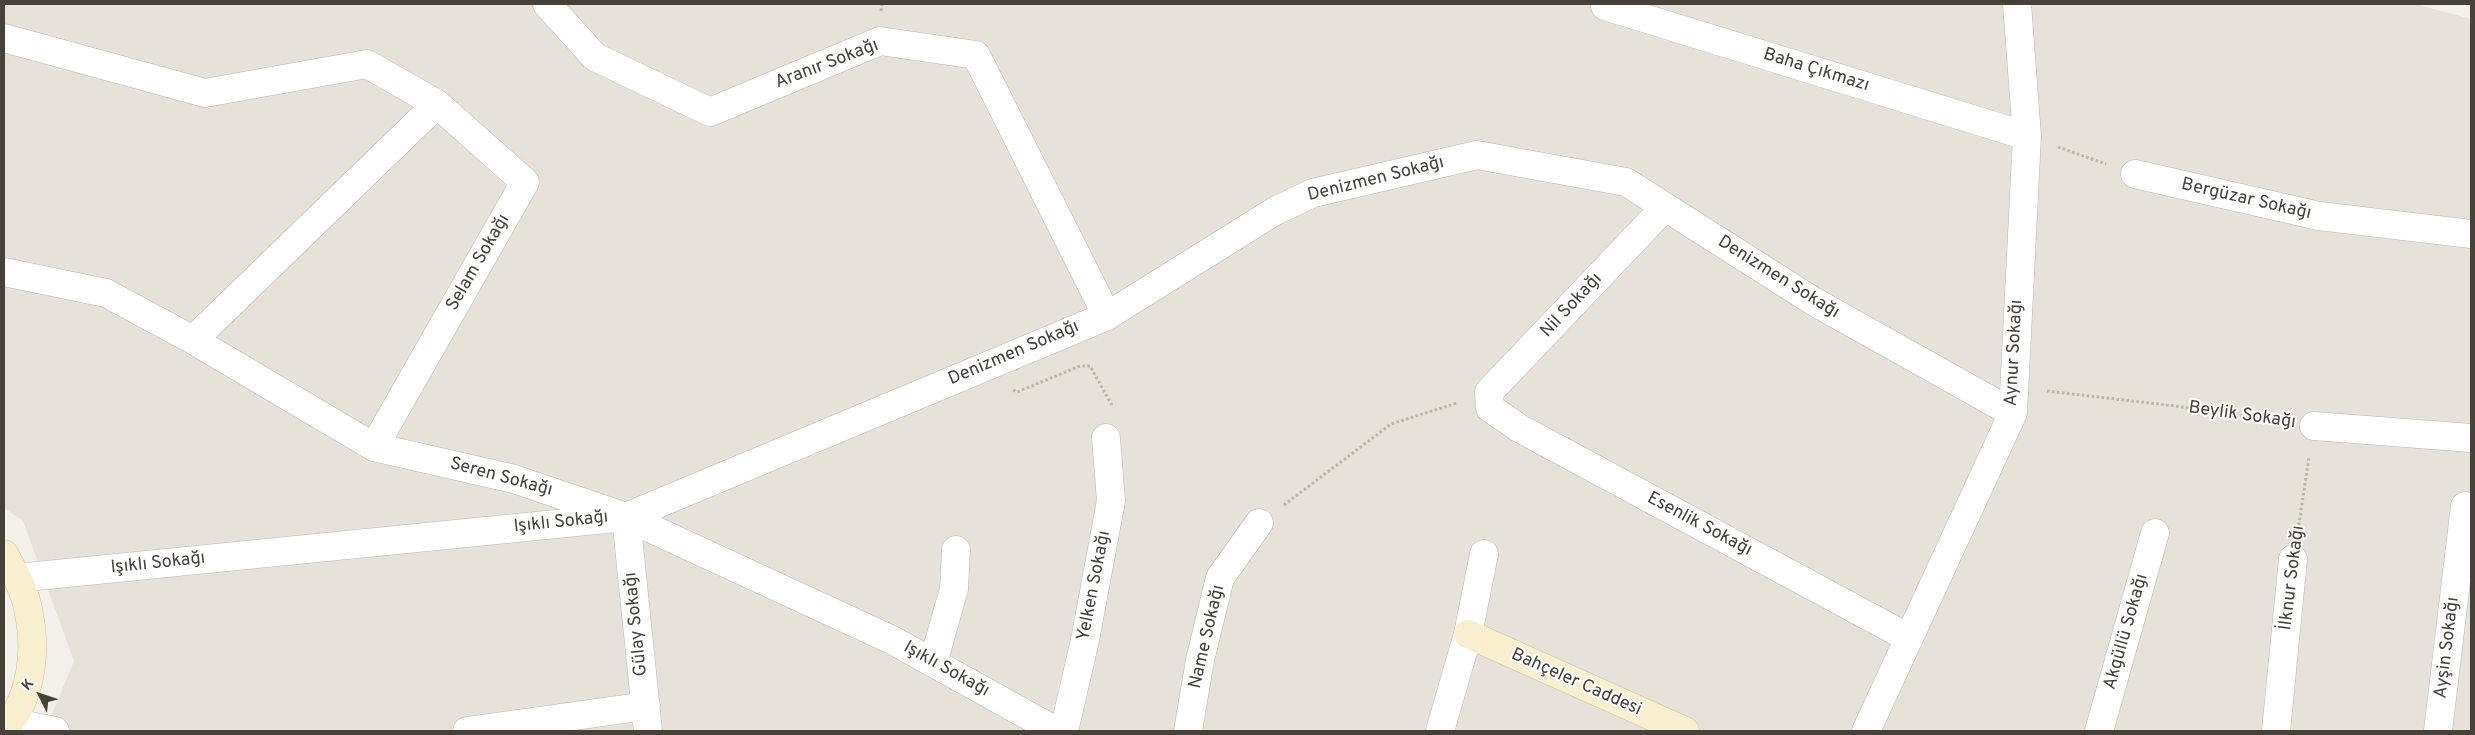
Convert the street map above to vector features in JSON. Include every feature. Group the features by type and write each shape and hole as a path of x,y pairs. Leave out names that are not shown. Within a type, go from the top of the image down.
{"street":[{"name":"Aranır Sokağı","path":"547,4 595,57 710,112 880,41 976,55 1107,316"},
{"name":"Aynur Sokağı","path":"1866,731 1909,638 2013,400 2027,136 2017,4"},
{"name":"Baha Çıkmazı","path":"1604,6 2027,136"},
{"path":"4,38 205,93 367,64 437,104 193,340"},
{"name":"Selam Sokağı","path":"374,447 525,182 437,104"},
{"name":"Denizmen Sokağı","path":"626,517 1107,316 1275,211 1313,193 1477,155 1626,182 1813,301 2013,400"},
{"name":"Bergüzar Sokağı","path":"2135,174 2318,216 2471,234"},
{"name":"Nil Sokağı","path":"1490,400 1665,207"},
{"name":"Seren Sokağı","path":"4,272 106,293 193,340 374,447 514,479 626,517"},
{"name":"Esenlik Sokağı","path":"1490,400 1528,433 1909,638"},
{"name":"Beylik Sokağı","path":"2314,426 2471,438"},
{"name":"Yelken Sokağı","path":"1064,731 1085,640 1111,501 1106,438"},
{"name":"Ayşin Sokağı","path":"2438,731 2465,506"},
{"name":"Işıklı Sokağı","path":"11,580 626,517 892,640 1056,731"},
{"name":"Gülay Sokağı","path":"626,517 647,719"},
{"name":"Name Sokağı","path":"1188,731 1200,660 1220,578 1259,523"},
{"name":"Akgüllü Sokağı","path":"2098,731 2155,533"},
{"path":"933,663 954,589 956,550"},
{"path":"4,554 11,580 29,613 33,652 26,688 17,714 6,724"},
{"path":"1440,731 1468,634 1484,554"},
{"name":"İlknur Sokağı","path":"2276,731 2293,559"},
{"name":"Bahçeler Caddesi","path":"1468,634 1685,731"},
{"path":"467,731 647,719"},
{"path":"6,724 55,731"}],"path":[{"path":"2027,136 2135,174"},
{"path":"974,371 1017,392 1080,366 1090,366 1125,430 1106,438"},
{"path":"1259,523 1391,424 1490,400"},
{"name":"Beylik Sokağı","path":"2013,400 2175,406 2314,426"},
{"name":"İlknur Sokağı","path":"2293,559 2314,426"}],"shaded area":[{"path":"4,4 2415,4 2471,19 2471,731 45,731 74,661 23,521 4,508"}]}
